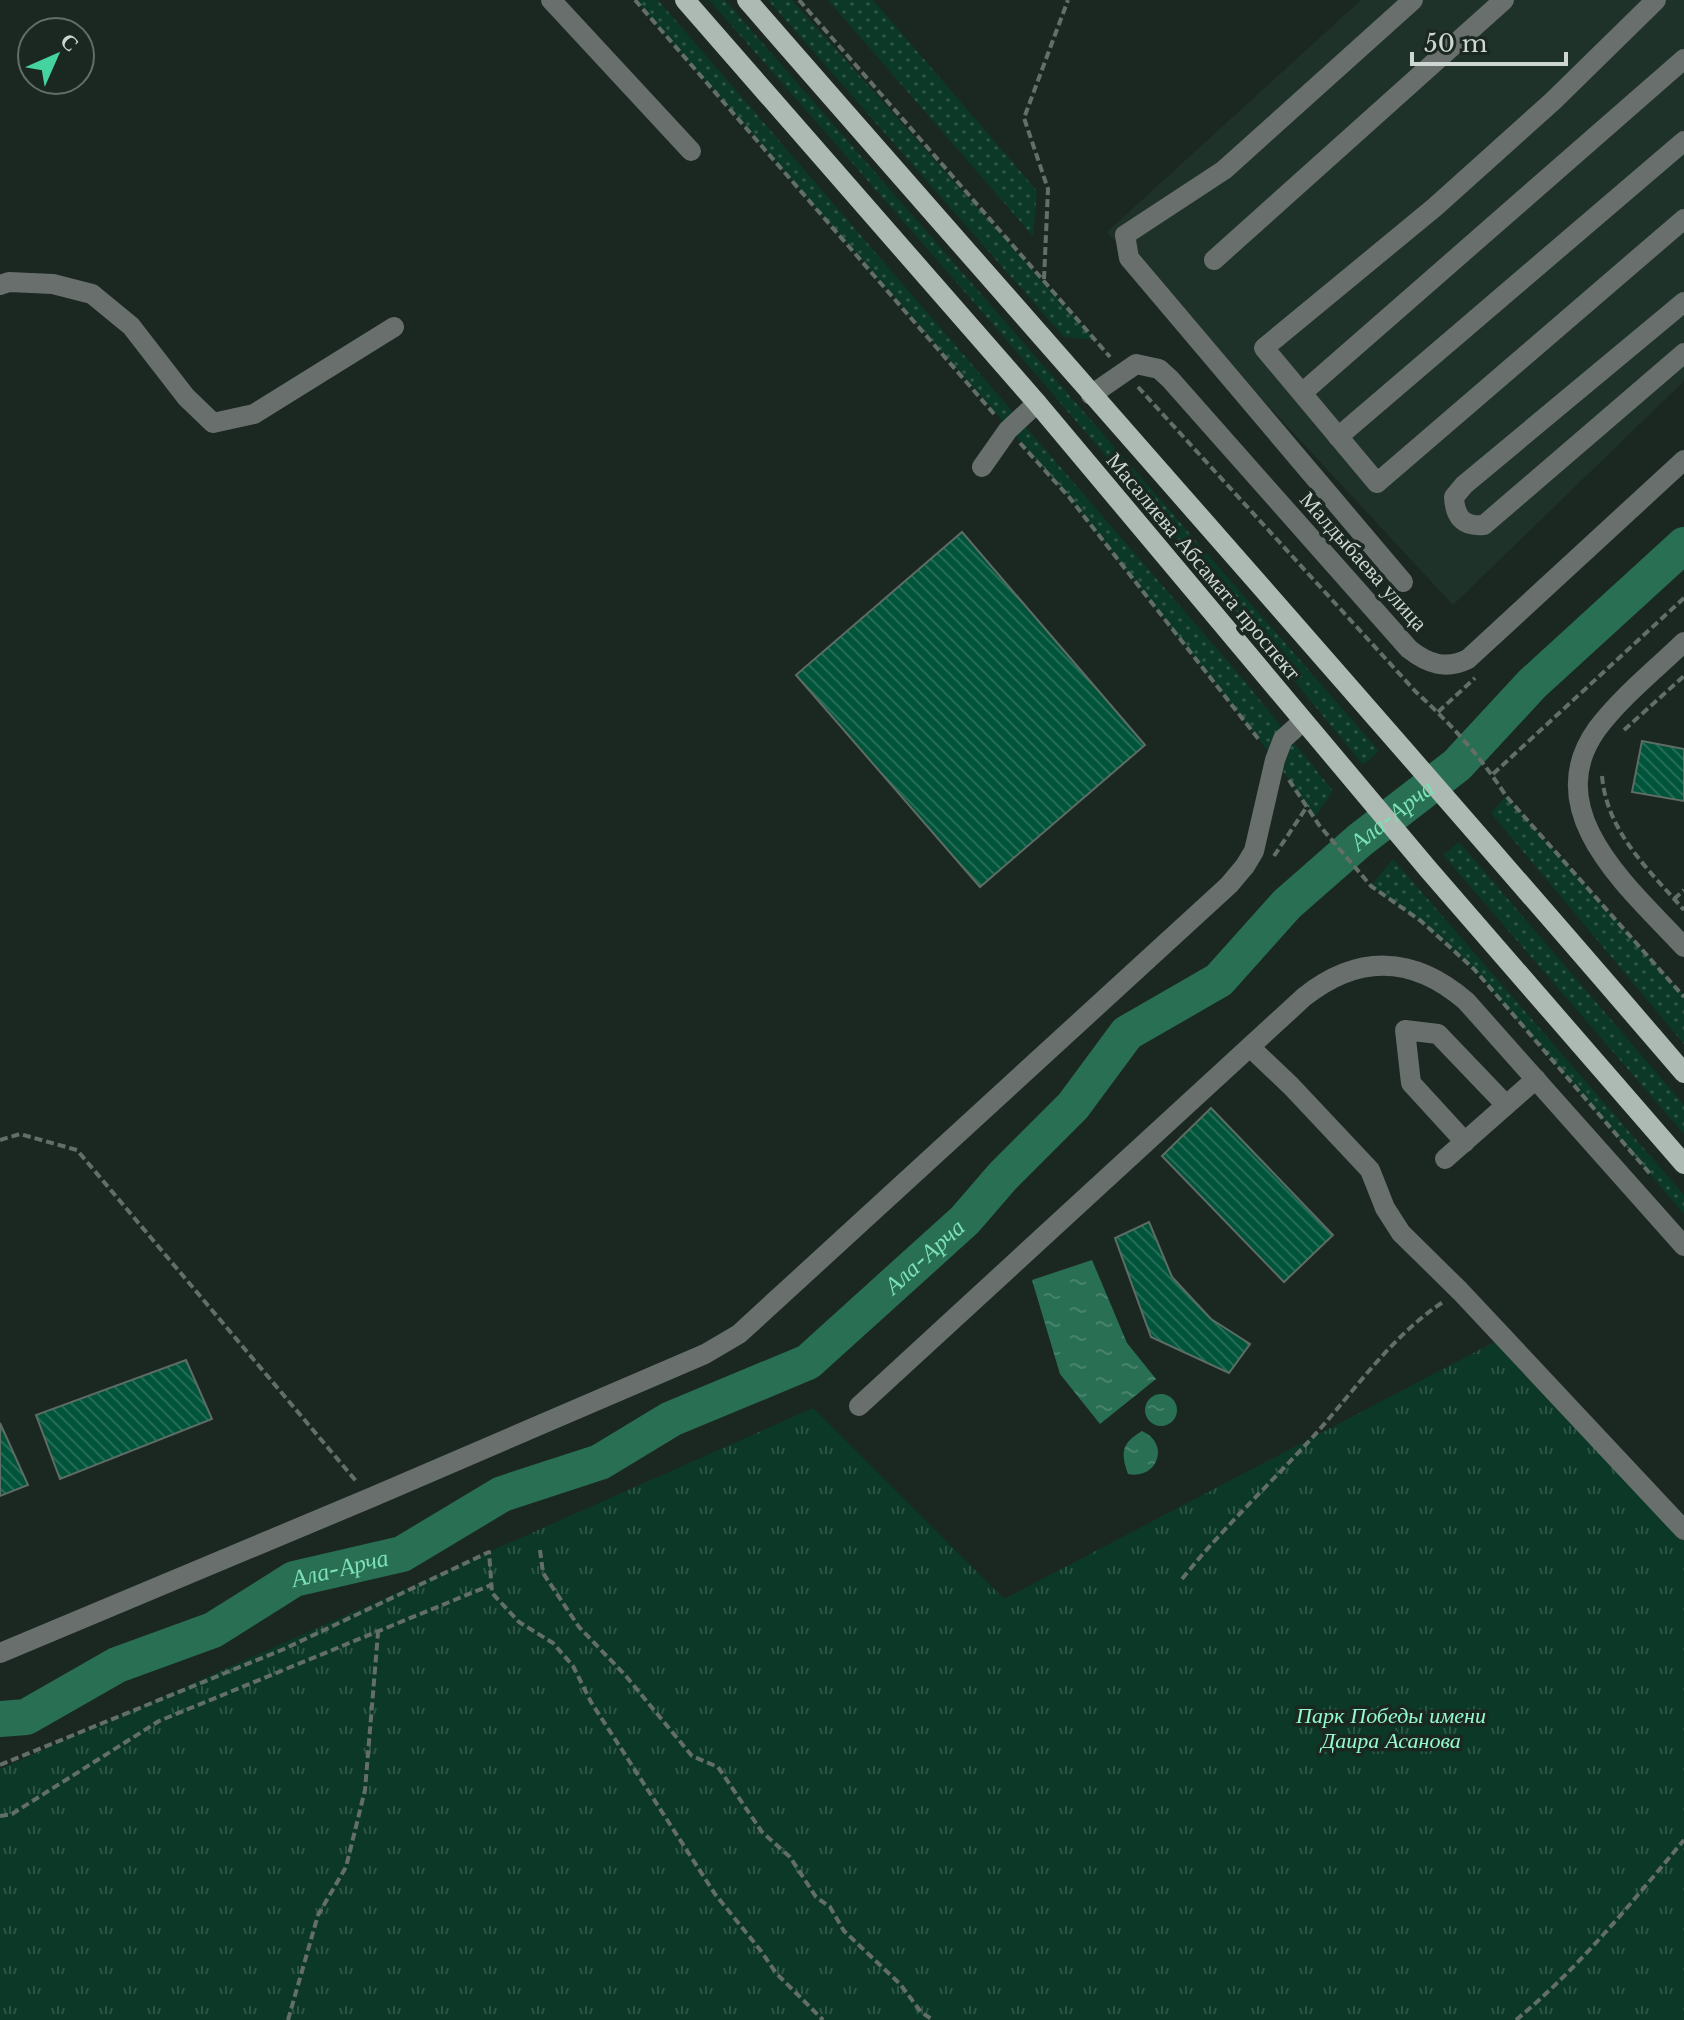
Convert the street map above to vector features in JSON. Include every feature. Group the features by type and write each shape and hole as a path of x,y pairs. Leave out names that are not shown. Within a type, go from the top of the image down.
{"main road":[{"name":"Масалиева Абсамата проспект","path":"685,0 1037,403 1302,722 1684,1164"},
{"name":"Масалиева Абсамата проспект","path":"747,0 1091,395 1395,737 1684,1073"}],"street":[{"path":"551,0 691,151"},
{"path":"1403,582 1129,258 1125,235 1224,170 1413,0"},
{"path":"1214,260 1504,0"},
{"path":"1656,0 1553,101 1435,207 1264,348 1377,483 1684,219"},
{"path":"1302,393 1684,59"},
{"path":"1338,437 1684,141"},
{"path":"0,285 9,282 53,284 92,294 131,326 186,397 213,423 254,414 394,327"},
{"path":"1684,302 1464,485 1454,497 1455,510 1461,521 1472,527 1484,525 1684,353"},
{"name":"Малдыбаева улица","path":"1124,372 1136,364 1147,365 1170,379 1409,649 1432,664 1456,665 1468,659 1684,460"},
{"path":"1091,395 1124,372"},
{"path":"982,467 1008,430 1037,403"},
{"path":"1684,642 1604,721 1587,746 1579,778 1585,825 1601,854 1684,947"},
{"path":"0,1653 705,1354 739,1334 1229,885 1254,851 1275,760 1283,739 1302,722"},
{"path":"859,1406 1304,997 1330,977 1360,968 1392,965 1424,974 1452,988 1684,1246"},
{"path":"1465,1142 1411,1083 1405,1030 1438,1034 1506,1105"},
{"path":"1250,1047 1370,1170 1385,1208 1401,1233 1460,1291 1684,1530"},
{"path":"1445,1159 1536,1079"}],"path":[{"path":"635,0 1069,497 1275,760 1319,825 1371,886 1421,921 1474,969 1654,1179"},
{"path":"799,0 1124,372 1416,692 1438,712 1493,774 1506,796 1684,997"},
{"path":"1044,282 1048,189 1024,118 1068,0"},
{"path":"1493,774 1684,598"},
{"path":"1619,735 1684,676"},
{"path":"1438,712 1453,699"},
{"path":"1601,774 1605,799 1616,829 1684,910"},
{"path":"1270,863 1308,805"},
{"path":"1674,899 1684,890"},
{"path":"0,1140 20,1134 77,1150 370,1498"},
{"path":"1182,1579 1211,1543 1304,1447 1398,1339 1423,1316 1460,1291"},
{"path":"540,1550 543,1573 579,1627 625,1675 692,1756 718,1767 762,1832 790,1857 816,1897 830,1907 844,1931 900,1984 921,2012 933,2020"},
{"path":"0,1765 284,1649 489,1552 492,1593 519,1622 553,1643 573,1666 591,1702 715,1894 776,1973 823,2020"},
{"path":"0,1816 12,1814 159,1721 491,1585"},
{"path":"288,2020 318,1915 346,1867 365,1790 378,1632"},
{"path":"1516,2020 1539,2001 1599,1937 1684,1840"}],"shaded area":[{"path":"1361,0 1684,0 1684,381 1453,605 1107,232"}],"green space":[{"path":"635,0 658,0 1242,678 1333,791 1315,817 1275,760 1069,497"},
{"path":"709,0 725,0 1379,751 1363,765 1122,475"},
{"path":"768,0 792,0 1095,340 1064,337"},
{"path":"828,0 873,0 1037,191 1033,236"},
{"path":"1506,796 1684,996 1684,1044 1491,813"},
{"path":"1459,842 1684,1105 1684,1134 1443,855"},
{"path":"1393,859 1684,1195 1684,1214 1474,969 1421,921 1371,886"},
{"name":"Парк Победы имени Даира Асанова","path":"1506,1336 1684,1540 1684,2020 0,2020 0,1769 813,1408 1004,1599"}],"water":[{"path":"1092,1260 1127,1343 1156,1379 1100,1424 1060,1374 1032,1280"},
{"path":"1161,1394 1172,1399 1177,1410 1172,1421 1161,1426 1150,1421 1145,1410 1150,1399"},
{"path":"1142,1431 1156,1444 1157,1460 1146,1472 1128,1474 1124,1449"}],"building":[{"path":"962,532 1145,745 980,887 796,675"},
{"path":"1642,741 1684,749 1684,801 1632,792"},
{"path":"1211,1108 1333,1235 1284,1282 1162,1156"},
{"path":"1149,1222 1172,1277 1211,1319 1250,1344 1229,1373 1151,1337 1115,1238"},
{"path":"186,1360 212,1419 60,1479 36,1415"},
{"path":"0,1423 28,1485 0,1496"}],"waterway":[{"name":"Ала-Арча","path":"0,1719 26,1717 117,1665 213,1630 294,1579 402,1554 502,1494 600,1462 671,1419 808,1362 965,1220 1003,1176 1073,1106 1127,1033 1219,980 1287,904 1360,840 1457,765 1532,684 1684,545"}]}
